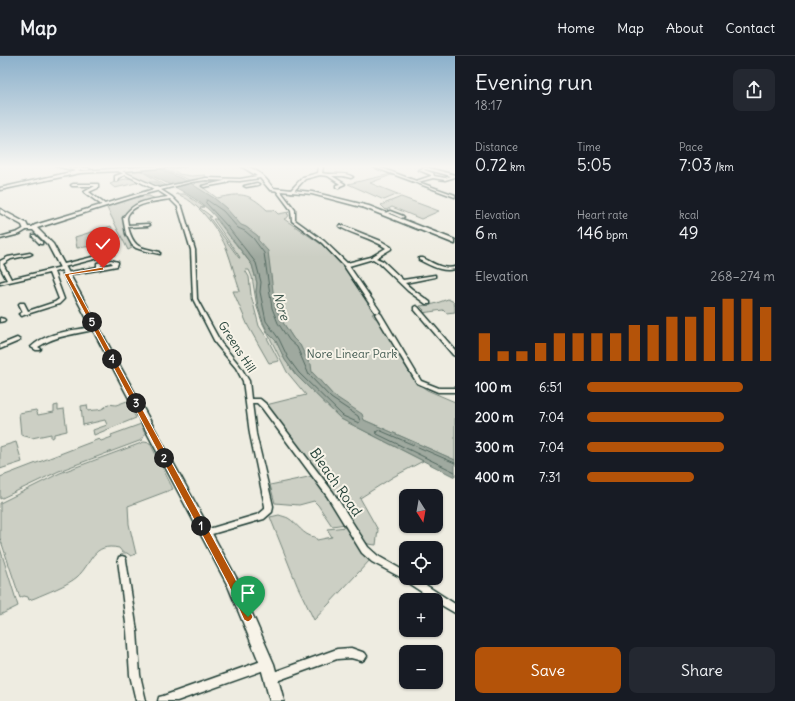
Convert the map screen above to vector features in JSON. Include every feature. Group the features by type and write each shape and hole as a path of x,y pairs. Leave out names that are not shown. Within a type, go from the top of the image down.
{"main road":[{"path":"0,211 32,228 134,196"},
{"path":"324,196 385,214 455,242"},
{"path":"0,208 32,228 63,269 233,583 267,664 277,701"}],"street":[{"path":"92,196 104,205"},
{"name":"Greens Hill","path":"168,196 180,207 192,246 195,299 220,344 244,375 248,388 254,434 269,510 261,516 205,533"},
{"path":"283,196 293,210 293,220 323,242 346,265 419,382 438,390 455,390"},
{"path":"158,253 136,247 126,226 126,216 136,207 153,200 171,198"},
{"path":"385,214 390,212 402,217"},
{"path":"126,226 148,225"},
{"path":"341,226 358,235 385,244 389,248 373,258 346,265"},
{"path":"0,238 32,228"},
{"path":"63,269 110,252"},
{"path":"10,281 0,264 5,260 30,254"},
{"path":"373,258 381,262 402,282 428,303"},
{"path":"421,259 444,268 452,270 455,268"},
{"path":"0,283 63,269 98,269"},
{"path":"22,304 24,313 58,302 62,299 51,271"},
{"path":"402,282 433,276"},
{"path":"419,310 455,354"},
{"path":"34,347 42,340 54,335 95,328"},
{"path":"0,347 14,343 17,340"},
{"name":"Bleach Road","path":"249,400 258,401 264,406 330,494 365,550 375,559 399,572"},
{"path":"122,560 132,632 133,663 138,693 141,701"},
{"path":"419,585 455,609"},
{"path":"271,678 337,654 351,653 362,656"},
{"path":"163,701 267,664"}],"green space":[{"path":"137,196 149,196 156,199 138,205 127,214 124,223 126,233 132,245 130,247 134,247 128,250 106,206"},
{"path":"182,196 188,196 204,207 200,208 212,217 209,217 240,258 213,219 216,219 252,265 257,283 256,292 268,333 276,341 285,360 296,375 341,419 423,461 393,477 360,498 378,530 376,545 368,544 361,537 341,504 266,405 306,395 287,372 262,322 257,307 252,277 249,270 245,270 249,277 251,295 259,326 279,361 269,363 248,326 233,291 240,291 224,242 213,225 199,209"},
{"name":"Nore Linear Park","path":"210,196 217,198 227,196 247,196 255,200 267,210 274,210 278,214 289,212 287,214 289,215 288,217 284,219 321,244 343,266 374,313 372,314 375,318 378,318 396,347 395,350 415,381 427,390 455,402 455,460 364,420 333,395 312,372 300,345 293,338 275,307 267,251 258,240 258,236 241,225 219,202"},
{"path":"375,196 393,196 384,200"},
{"path":"401,197 439,211 421,219 392,207 386,210 381,205"},
{"path":"111,226 119,245 101,249 93,246 77,248 75,237"},
{"path":"448,299 454,302 455,312 446,313 443,310 422,313 424,310 420,306 434,304"},
{"path":"127,401 136,418 94,435 93,430 107,425 105,420 83,425 81,406 87,405 88,411 101,409 106,407 108,404 116,405"},
{"path":"58,405 58,410 64,409 67,431 54,434 54,437 51,438 51,434 32,438 21,435 19,413 36,410 38,415 54,412 54,406"},
{"path":"141,424 145,434 142,440 59,471 0,499 0,477 99,439 101,441 112,437 111,435"},
{"path":"16,442 22,462 0,469 0,447"},
{"path":"144,442 150,443 173,489 128,506 129,524 136,554 131,556 127,553 123,553 119,548 103,548 94,555 77,577 68,583 29,600 28,597 24,596 20,598 0,538 0,503 60,473"},
{"path":"313,476 346,524 332,526 314,501 299,505 275,503 270,485"},
{"path":"279,515 288,518 304,532 315,537 317,540 332,537 327,529 347,527 371,559 314,620 297,585 270,517"},
{"path":"0,548 18,606 0,615"}],"water":[{"path":"190,196 211,196 226,208 241,225 258,236 258,240 268,251 275,307 282,321 293,338 300,345 309,363 311,364 312,372 333,395 362,414 364,420 455,460 455,477 341,419 296,375 285,360 276,341 268,333 263,322 258,307 256,292 257,283 252,265 234,241 230,238 215,216"}],"route":[{"path":"103,268 66,274 231,581 248,617"}],"water label":[{"name":"Nore","path":"282,306"}]}
